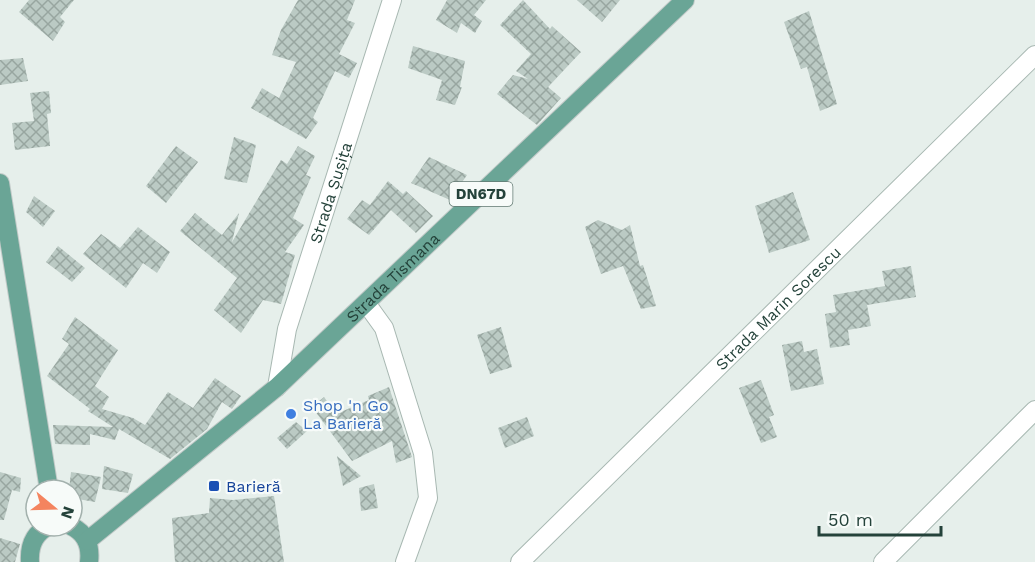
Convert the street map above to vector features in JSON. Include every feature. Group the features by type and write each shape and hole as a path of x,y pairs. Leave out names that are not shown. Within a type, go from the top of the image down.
{"main road":[{"name":"Strada Tismana","path":"87,541 277,387 685,0"},
{"path":"0,183 47,478"},
{"path":"84,536 87,541 89,562"},
{"path":"30,562 34,538"}],"street":[{"name":"Strada Șușița","path":"277,387 287,329 392,0"},
{"name":"Strada Marin Sorescu","path":"520,562 1035,55"},
{"path":"366,303 384,328 423,453 428,498 405,562"},
{"path":"883,562 1035,410"}],"building":[{"path":"29,0 74,0 60,17 65,22 53,41 19,12"},
{"path":"298,0 355,0 347,20 355,23 339,54 357,63 349,78 335,71 313,118 318,122 306,139 251,108 262,88 279,98 296,62 272,55 281,30"},
{"path":"447,0 486,0 474,15 482,21 475,33 461,23 457,33 436,20"},
{"path":"523,0 550,29 552,26 581,52 548,87 561,98 537,125 497,94 513,75 528,79 516,71 531,54 500,25"},
{"path":"577,0 620,0 602,22"},
{"path":"809,11 837,104 820,111 807,67 801,69 784,22"},
{"path":"413,46 465,61 460,87 462,87 455,105 436,100 442,80 408,68"},
{"path":"23,58 28,81 0,85 0,60"},
{"path":"49,91 51,113 47,114 50,146 15,150 12,123 34,121 30,93"},
{"path":"234,137 256,145 247,183 224,179"},
{"path":"176,146 198,162 166,203 146,186"},
{"path":"298,146 315,156 306,175 311,177 293,218 304,225 285,252 295,255 281,304 263,300 241,333 214,310 237,278 180,231 195,213 222,235 239,213 232,242 281,160 287,164"},
{"path":"429,157 467,175 450,200 411,183"},
{"path":"388,181 403,194 406,191 433,216 416,233 391,210 369,235 347,219 362,200 370,205"},
{"path":"793,192 810,240 769,253 755,206"},
{"path":"34,196 55,211 43,227 26,212"},
{"path":"598,220 622,230 630,225 640,266 643,265 656,306 641,309 623,266 601,274 585,227"},
{"path":"138,227 170,252 157,273 143,263 126,288 83,254 101,234 120,248"},
{"path":"58,246 85,268 72,282 46,262"},
{"path":"911,266 916,297 867,305 871,326 848,330 850,345 830,348 825,314 836,312 833,295 885,286 882,271"},
{"path":"75,317 118,350 95,386 109,397 102,409 133,418 145,425 168,392 193,408 215,378 241,396 232,409 222,402 207,429 170,459 119,429 115,440 90,434 90,445 55,444 53,425 113,427 88,411 90,409 47,376 69,344 62,339"},
{"path":"501,327 512,367 490,374 477,335"},
{"path":"802,341 804,352 817,349 824,384 791,391 782,345"},
{"path":"761,380 774,415 769,417 777,437 761,443 739,388"},
{"path":"389,387 412,457 396,463 392,441 352,461 312,407 324,397 336,414 369,400 368,396"},
{"path":"527,417 534,436 505,448 498,428"},
{"path":"296,422 307,431 287,449 277,438"},
{"path":"337,456 361,476 343,486"},
{"path":"104,466 133,474 128,493 102,489"},
{"path":"0,472 21,478 20,492 12,490 4,520 0,520"},
{"path":"71,472 101,477 95,502 84,500 84,478 70,478"},
{"path":"374,484 378,508 361,511 359,488"},
{"path":"274,496 284,562 175,562 172,518 209,513 210,498 233,500"},
{"path":"0,538 20,544 15,562 0,562"}],"place":[{"name":"Shop 'n Go La Barieră","path":"291,414"},
{"name":"Barieră","path":"214,486"}]}
